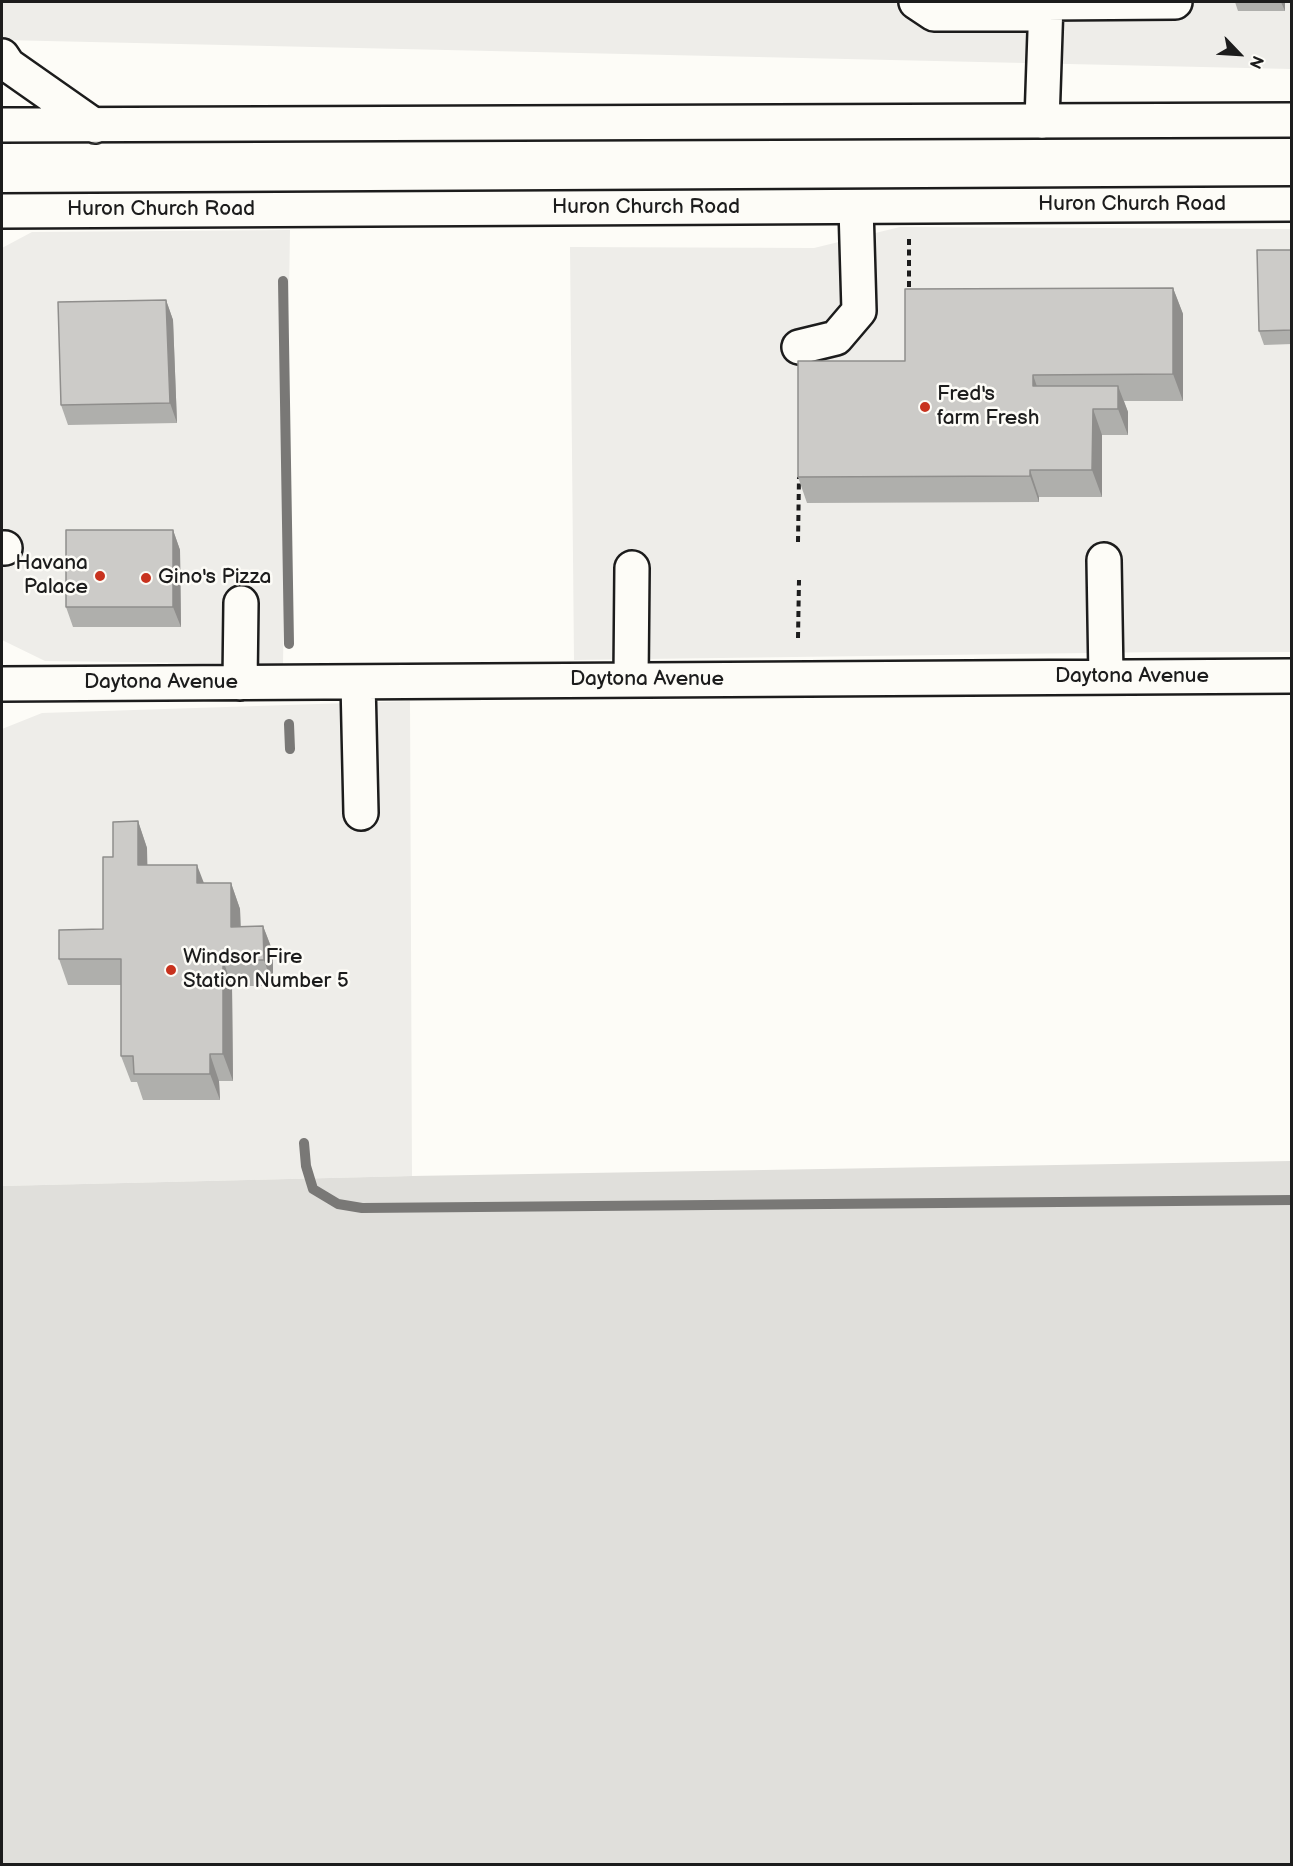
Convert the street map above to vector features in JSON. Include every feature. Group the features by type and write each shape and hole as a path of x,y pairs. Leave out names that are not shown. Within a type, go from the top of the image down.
{"main road":[{"path":"916,2 934,14 1046,6 1176,2"},
{"path":"1042,122 1046,6"},
{"path":"2,56 8,65 95,126"},
{"path":"2,125 1292,120"},
{"name":"Huron Church Road","path":"2,211 1292,204"},
{"path":"799,347 836,338 859,311 856,207"},
{"path":"1104,560 1106,677"},
{"path":"631,680 632,568"},
{"path":"240,682 241,603"},
{"name":"Daytona Avenue","path":"2,684 1292,676"},
{"path":"358,682 361,813"}],"path":[{"path":"909,238 909,294"},
{"path":"798,542 799,466"},
{"path":"798,638 799,580"}],"shaded area":[{"path":"2,2 1292,2 1291,69 2,40"},
{"path":"900,227 1291,229 1291,652 574,660 570,247 814,248"},
{"path":"290,230 283,664 45,661 2,640 2,248 32,232"},
{"path":"410,701 412,1176 2,1186 2,729 42,713"},
{"path":"1291,1161 1291,1864 2,1863 2,1186 412,1176"}],"building":[{"path":"1257,250 1292,250 1292,330 1259,331"},
{"name":"Fred's farm Fresh","path":"1173,288 1173,374 1033,375 1033,386 1118,386 1118,409 1093,409 1092,470 1030,470 1030,476 798,477 798,361 905,361 905,289"},
{"path":"166,300 170,403 61,405 58,302"},
{"path":"66,530 173,530 173,607 66,607"},
{"name":"Windsor Fire Station Number 5","path":"138,821 138,865 197,865 197,883 231,883 231,927 263,926 264,960 223,960 223,1054 210,1054 210,1074 134,1074 133,1056 121,1056 121,959 59,959 59,930 103,929 103,857 113,857 113,822"}],"waterway":[{"path":"283,281 289,644"},
{"path":"289,724 290,749"},
{"path":"304,1143 306,1166 313,1189 338,1204 362,1208 1292,1200"}],"place":[{"name":"Fred's farm Fresh","path":"925,407"},
{"name":"Havana Palace","path":"100,576"},
{"name":"Gino's Pizza","path":"146,578"},
{"name":"Windsor Fire Station Number 5","path":"171,970"}]}
